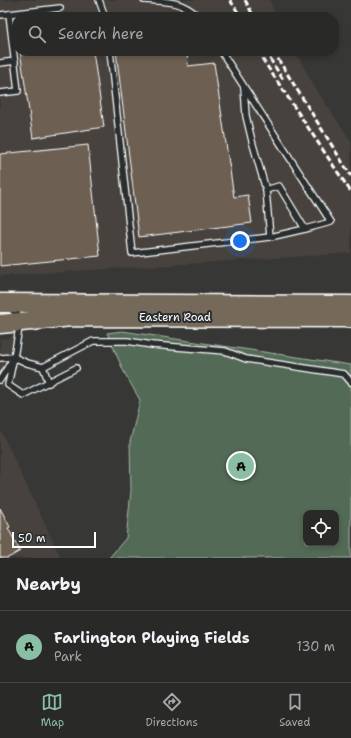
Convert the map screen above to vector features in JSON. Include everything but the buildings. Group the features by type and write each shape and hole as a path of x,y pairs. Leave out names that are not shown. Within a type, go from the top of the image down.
{"main road":[{"name":"Eastern Road","path":"0,304 351,305"},
{"name":"Eastern Road","path":"0,324 72,317 351,318"}],"lane":[{"path":"99,0 103,12"},
{"path":"144,0 181,2 193,12"},
{"path":"26,12 60,8"},
{"path":"9,14 12,38"},
{"path":"0,15 12,14"},
{"path":"0,93 18,91 14,56"},
{"path":"111,56 132,253 270,237 331,222 224,56"},
{"path":"0,63 15,61"},
{"path":"244,86 246,116 266,190 270,237"},
{"path":"266,190 279,186 305,229"},
{"path":"0,304 15,311 19,315 20,322 8,385 23,395 76,368"},
{"path":"0,358 14,357 26,363 43,367 92,341 126,341 152,345 225,351 246,359 344,374 351,382"},
{"path":"0,380 14,357"},
{"path":"43,367 49,383"}],"shaded area":[{"path":"0,0 269,0 275,12 12,12 12,56 298,56 314,86 351,141 351,253 0,276"},
{"path":"20,337 19,341 0,393 0,339"},
{"path":"0,429 61,558 0,558"}],"green space":[{"path":"122,331 351,365 351,558 109,558 126,538 131,491 130,442 140,400 124,372 107,333"}],"railway":[{"path":"230,0 238,12"},
{"path":"245,0 251,12"},
{"path":"260,56 351,192"},
{"path":"268,56 284,81"},
{"path":"276,56 351,176"}],"place":[{"name":"Farlington Playing Fields","path":"241,466"}]}
